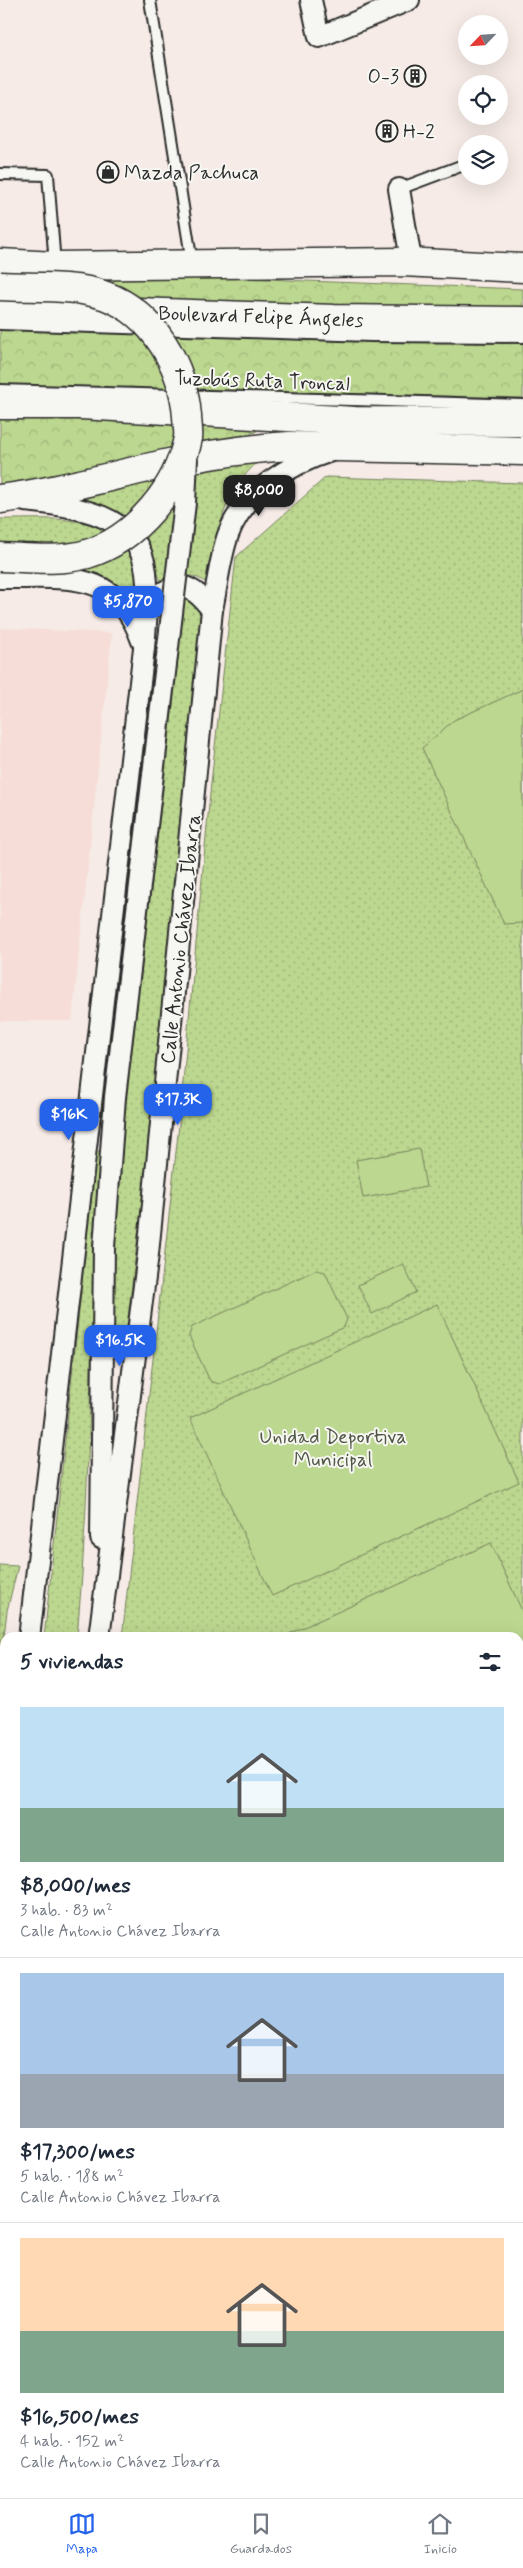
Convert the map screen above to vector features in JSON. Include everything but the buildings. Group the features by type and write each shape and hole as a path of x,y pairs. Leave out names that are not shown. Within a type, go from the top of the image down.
{"main road":[{"path":"0,263 55,266 403,262 523,268"},
{"path":"0,286 85,291 106,296 142,320 166,349 182,382 188,437 178,467 164,491 146,516 124,535 87,554 65,558 0,557"},
{"name":"Boulevard Felipe Ángeles","path":"0,307 334,319 523,321"},
{"path":"0,405 81,405 355,421 523,422"},
{"path":"476,422 523,438"},
{"path":"0,498 58,490 162,464 256,449 289,446 340,449 523,451"}],"street":[{"path":"311,0 319,37 409,0"},
{"path":"399,189 412,260 403,262"},
{"path":"100,1632 104,1247 115,1097 185,503 188,437"},
{"name":"Calle Antonio Chávez Ibarra","path":"101,1632 148,1254 212,610 228,535 238,515 253,496 271,480 311,458 340,449"},
{"path":"0,498 64,505 94,512 114,522 131,538 140,553 146,570 144,648 30,1632"},
{"path":"0,578 79,580 97,585 123,603 134,620 144,648"},
{"path":"146,609 160,593 170,587 182,586 192,589 201,596 212,610"}],"lane":[{"path":"150,0 192,264"},
{"path":"399,189 458,167"},
{"path":"0,174 48,175 55,266"},
{"path":"0,324 371,336 523,337"},
{"name":"Tuzobús Ruta Troncal","path":"0,390 523,405"}],"shaded area":[{"path":"0,628 112,633 72,1021 0,1021"}],"green space":[{"path":"63,268 306,281 523,289 523,311 297,308 66,294"},
{"path":"0,326 375,341 523,342 523,398 0,385"},
{"path":"0,415 256,421 256,432 97,468 14,484 0,484"},
{"path":"260,460 237,487 222,517 208,584 197,577 185,575 161,581 147,540 140,530 113,509 79,498 152,478"},
{"name":"Unidad Deportiva Municipal","path":"326,477 523,483 523,1632 123,1632 179,1125 211,783 236,557"},
{"path":"0,519 73,521 106,531 120,542 130,557 136,578 135,599 132,600 123,590 105,577 82,570 0,568"},
{"path":"180,599 188,599 204,613 204,625 143,1194 123,1359 108,1356 120,1152 176,679 161,661"},
{"path":"523,689 523,923 504,924 422,748 454,720"},
{"path":"419,1149 426,1187 363,1198 356,1160"},
{"path":"96,1151 100,1152 86,1516 77,1632 45,1632"},
{"path":"403,1264 416,1292 372,1314 358,1285"},
{"path":"316,1270 325,1272 347,1319 344,1327 219,1384 210,1381 189,1336 192,1327"},
{"path":"437,1304 519,1482 272,1596 190,1418"},
{"path":"491,1543 523,1613 523,1632 293,1632"},
{"path":"0,1565 18,1566 7,1611 5,1632 0,1632"}],"place":[{"name":"O-3","path":"415,76"},
{"name":"H-2","path":"387,131"},
{"name":"Mazda Pachuca","path":"108,172"}]}
